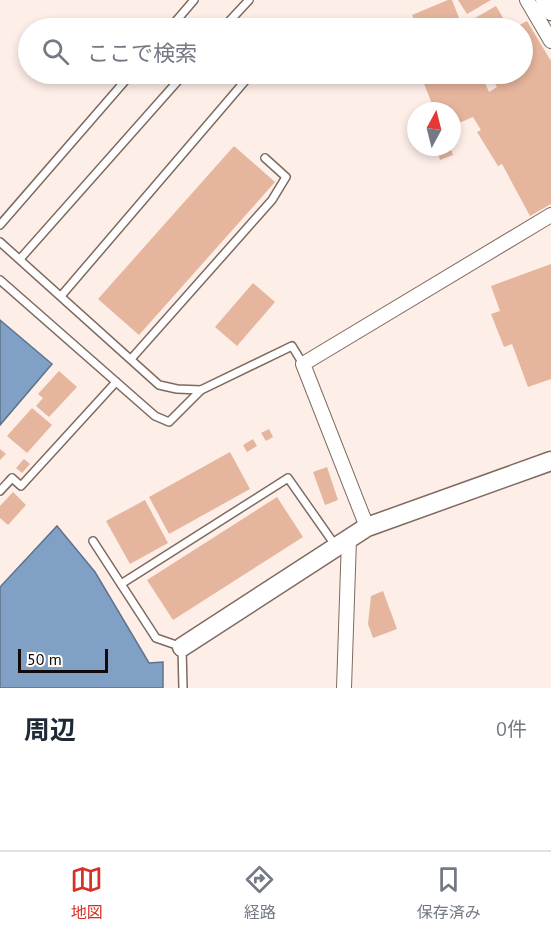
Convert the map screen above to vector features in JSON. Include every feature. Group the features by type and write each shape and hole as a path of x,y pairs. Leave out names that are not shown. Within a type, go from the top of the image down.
{"street":[{"path":"528,0 551,41"},
{"path":"544,0 551,11"},
{"path":"367,527 303,364 551,215"},
{"path":"182,647 367,527 551,461"},
{"path":"343,543 344,688"}],"lane":[{"path":"179,18 194,0"},
{"path":"233,18 249,0"},
{"path":"0,225 122,84"},
{"path":"20,259 175,84"},
{"path":"61,296 242,84"},
{"path":"131,359 272,200 286,177 265,158"},
{"path":"0,242 159,384 177,389 201,390"},
{"path":"0,280 155,416 170,422 201,390 292,345 303,364"},
{"path":"0,490 12,478 21,486 117,382"},
{"path":"122,584 288,478 343,543"},
{"path":"93,541 156,638 182,647 183,688"}],"water":[{"path":"0,320 52,364 0,425"},
{"path":"57,526 95,572 149,663 163,662 163,688 0,688 0,587"}],"building":[{"path":"452,0 459,18 413,18 412,15"},
{"path":"458,0 491,0 467,14"},
{"path":"496,6 503,18 475,18"},
{"path":"533,31 551,61 551,204 530,216 502,164 498,166 477,132 481,130 473,117 461,122 461,102 431,102 424,84 485,84 489,92 497,87 495,84 533,84"},
{"path":"234,146 275,182 139,335 98,299"},
{"path":"439,156 450,156 440,160"},
{"path":"551,264 551,379 528,387 512,344 504,347 491,314 500,311 491,286"},
{"path":"253,283 275,302 237,346 215,327"},
{"path":"59,371 77,387 49,417 36,406 43,398 38,394"},
{"path":"32,408 52,425 27,453 7,436"},
{"path":"269,429 273,437 266,441 261,433"},
{"path":"253,439 257,446 247,452 243,445"},
{"path":"0,449 6,454 0,460"},
{"path":"230,452 250,489 169,534 149,497"},
{"path":"24,459 30,464 22,473 16,468"},
{"path":"327,467 338,500 325,505 313,472"},
{"path":"13,492 26,505 8,525 0,518 0,506"},
{"path":"277,497 303,537 173,620 147,580"},
{"path":"145,500 168,543 130,564 106,521"},
{"path":"383,591 397,629 373,638 368,624 371,596"}]}
